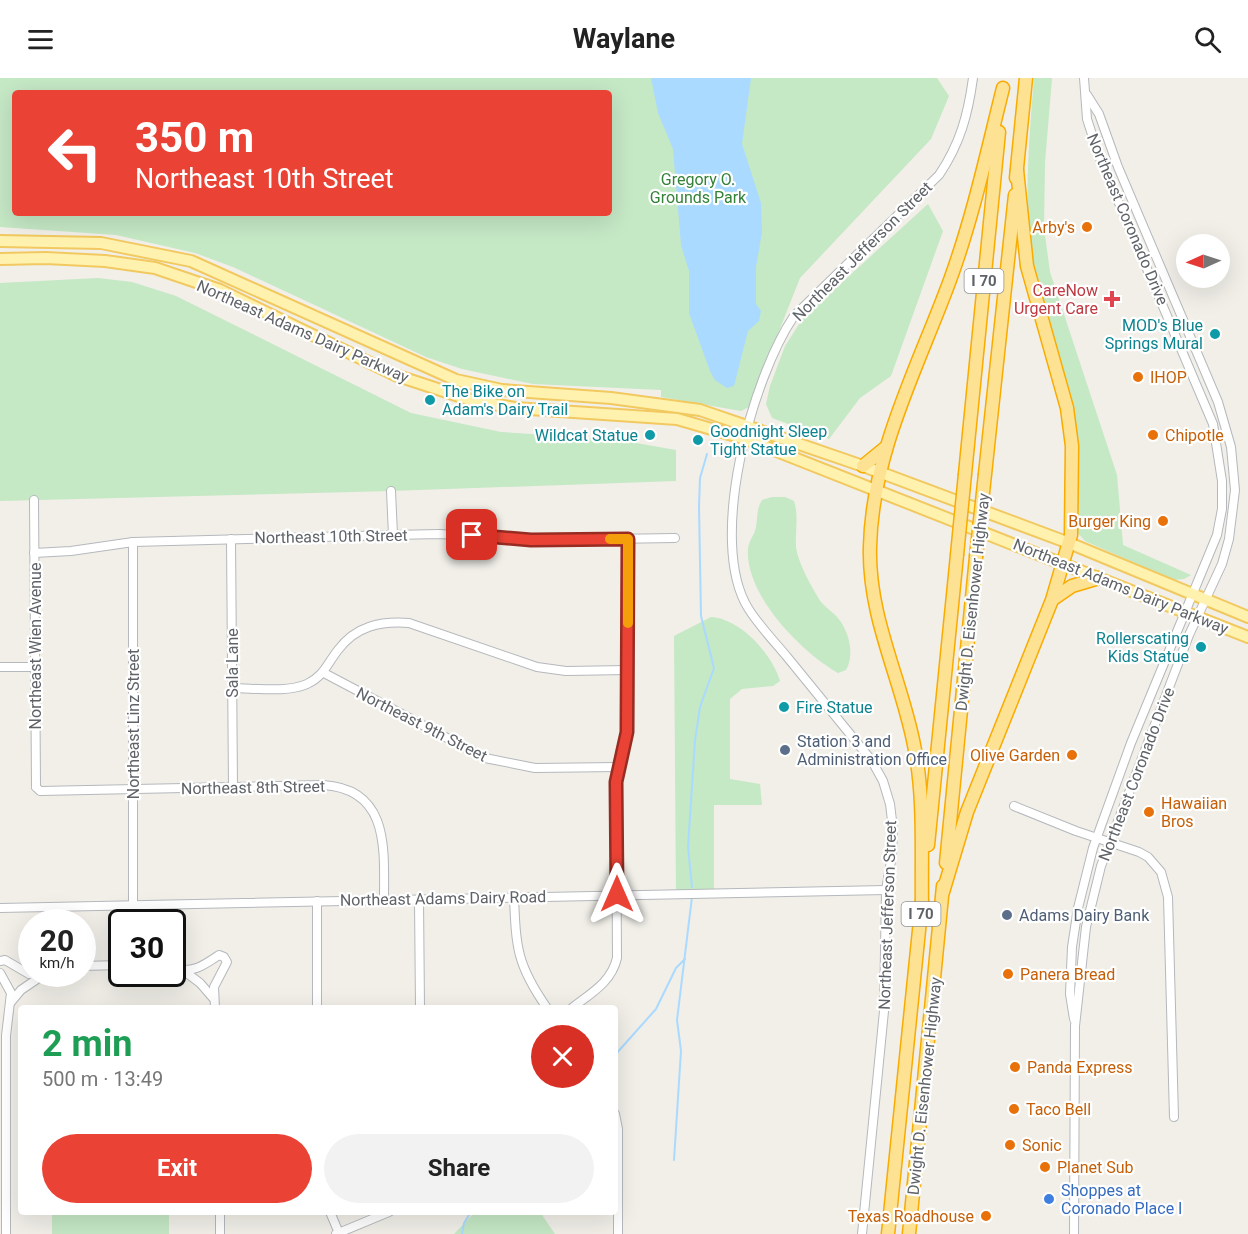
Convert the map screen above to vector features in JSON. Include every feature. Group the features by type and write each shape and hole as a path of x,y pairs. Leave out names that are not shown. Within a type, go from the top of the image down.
{"highway":[{"name":"Dwight D. Eisenhower Highway","path":"909,1234 1026,78"},
{"name":"Dwight D. Eisenhower Highway","path":"888,1234 966,474 1003,83"},
{"path":"922,907 919,780 915,747 897,681 877,621 870,576 871,523 885,448 951,279 975,201 1003,83"},
{"path":"943,892 967,812 1052,600 1069,543 1072,446 1068,417 1027,266 1017,170"},
{"path":"863,466 885,448"},
{"path":"1052,600 1071,586 1099,578"}],"main road":[{"name":"Northeast Adams Dairy Parkway","path":"0,241 45,240 101,243 191,261 456,380 502,390 611,398 700,410 750,425 1069,543 1248,617"},
{"name":"Northeast Adams Dairy Parkway","path":"0,259 105,261 155,268 220,290 395,375 471,400 515,408 676,419 746,439 1248,637"}],"street":[{"name":"Northeast Jefferson Street","path":"862,1234 884,1011 886,890 892,855 893,829 890,804 883,781 872,761 748,608 738,586 732,563 730,536 746,439 779,338 794,316 939,175 955,152 969,106 973,78"},
{"name":"Northeast Coronado Drive","path":"1075,1026 1070,994 1072,947 1078,908 1097,838 1131,742 1217,535 1222,509 1222,481 1213,424 1099,156 1087,119 1087,94 1084,78"},
{"name":"Northeast Coronado Drive","path":"1074,1234 1075,1026 1088,915 1095,884 1110,842 1197,616 1222,564 1233,517 1234,463 1227,427 1098,114 1087,94"},
{"path":"391,491 393,535"},
{"name":"Northeast Wien Avenue","path":"34,500 34,788"},
{"name":"Northeast 10th Street","path":"34,553 71,551 133,542 393,535 440,534 535,540 675,538"},
{"name":"Sala Lane","path":"231,539 233,787"},
{"path":"576,1005 606,981 614,971 617,958 618,767 627,732 628,539"},
{"name":"Northeast Linz Street","path":"133,542 133,905"},
{"path":"232,688 303,685 324,673 339,649 357,632 378,624 393,622 409,623 537,667 566,671 628,670"},
{"path":"0,667 35,667"},
{"name":"Northeast 9th Street","path":"324,673 485,758 535,768 618,767"},
{"name":"Northeast 8th Street","path":"34,788 40,791 332,785 349,791 364,801 375,816 383,835 384,900"},
{"path":"1014,806 1148,857 1161,872 1165,881 1170,918 1174,1117"},
{"name":"Northeast Adams Dairy Road","path":"0,908 886,890"},
{"path":"514,897 516,946 521,965 545,1005"},
{"path":"419,900 420,1005"},
{"path":"317,901 317,1005"},
{"path":"186,970 203,966 217,957 225,957 227,962 217,978 213,998 214,1005"},
{"path":"0,961 5,960 18,968"},
{"path":"186,972 200,983 213,998"},
{"path":"0,973 9,985 11,1003 6,1036 6,1234"},
{"path":"11,1003 26,987"},
{"path":"220,1215 220,1234"},
{"path":"331,1215 338,1233 382,1215"},
{"path":"617,1215 618,1234"}],"green space":[{"name":"Gregory O. Grounds Park","path":"0,78 937,78 949,96 931,139 800,278 749,407 741,411 661,397 661,390 533,384 462,369 426,357 233,267 195,253 116,235 0,227"},
{"path":"1034,78 1052,78 1045,163 1044,228 1050,272 1117,475 1123,545 1191,575 1184,579 1173,580 1085,541 1076,531 1078,482 1031,260 1028,192"},
{"path":"928,204 943,231 891,376 860,398 829,439 772,418 766,404 770,386 785,346 803,318"},
{"path":"98,278 132,282 176,296 411,413 501,432 619,440 676,450 676,481 0,501 0,283"},
{"path":"785,497 794,501 796,547 799,560 817,596 823,605 839,619 847,633 850,659 846,670 838,673 823,664 792,637 765,603 756,585 749,567 748,549 755,530 760,504 762,500"},
{"path":"711,617 733,624 754,640 770,660 780,681 773,686 742,689 730,699 730,779 760,784 762,805 714,805 714,893 676,894 674,636"},
{"path":"52,1215 169,1215 169,1234 52,1234"},
{"path":"472,1215 542,1215 555,1234 454,1234"}],"water":[{"path":"651,78 751,78 742,144 761,203 762,232 756,267 756,304 761,311 759,321 748,331 734,386 727,388 715,380 710,371 689,313 689,271 681,245 673,149 658,113"}],"waterway":[{"path":"692,887 688,847 695,740 700,707 714,668 701,616 700,478 707,454"},
{"path":"674,1160 681,1051 677,1020 692,897"},
{"path":"618,1052 656,1009 676,968 685,959"},
{"path":"462,1234 464,1223 469,1215"}],"slow traffic":[{"path":"610,539 628,539 628,623"}],"place":[{"name":"Arby's","path":"1087,227"},
{"name":"CareNow Urgent Care","path":"1112,299"},
{"name":"MOD's Blue Springs Mural","path":"1215,334"},
{"name":"IHOP","path":"1138,377"},
{"name":"The Bike on Adam's Dairy Trail","path":"430,400"},
{"name":"Wildcat Statue","path":"650,435"},
{"name":"Chipotle","path":"1153,435"},
{"name":"Goodnight Sleep Tight Statue","path":"698,440"},
{"name":"Burger King","path":"1163,521"},
{"name":"Rollerscating Kids Statue","path":"1201,647"},
{"name":"Fire Statue","path":"784,707"},
{"name":"Station 3 and Administration Office","path":"785,750"},
{"name":"Olive Garden","path":"1072,755"},
{"name":"Hawaiian Bros","path":"1149,812"},
{"name":"Adams Dairy Bank","path":"1007,915"},
{"name":"Panera Bread","path":"1008,974"},
{"name":"Panda Express","path":"1015,1067"},
{"name":"Taco Bell","path":"1014,1109"},
{"name":"Sonic","path":"1010,1145"},
{"name":"Planet Sub","path":"1045,1167"},
{"name":"Shoppes at Coronado Place I","path":"1049,1199"},
{"name":"Texas Roadhouse","path":"986,1216"}],"route":[{"path":"472,535 516,540 628,539 627,732 616,782 617,894"}]}
